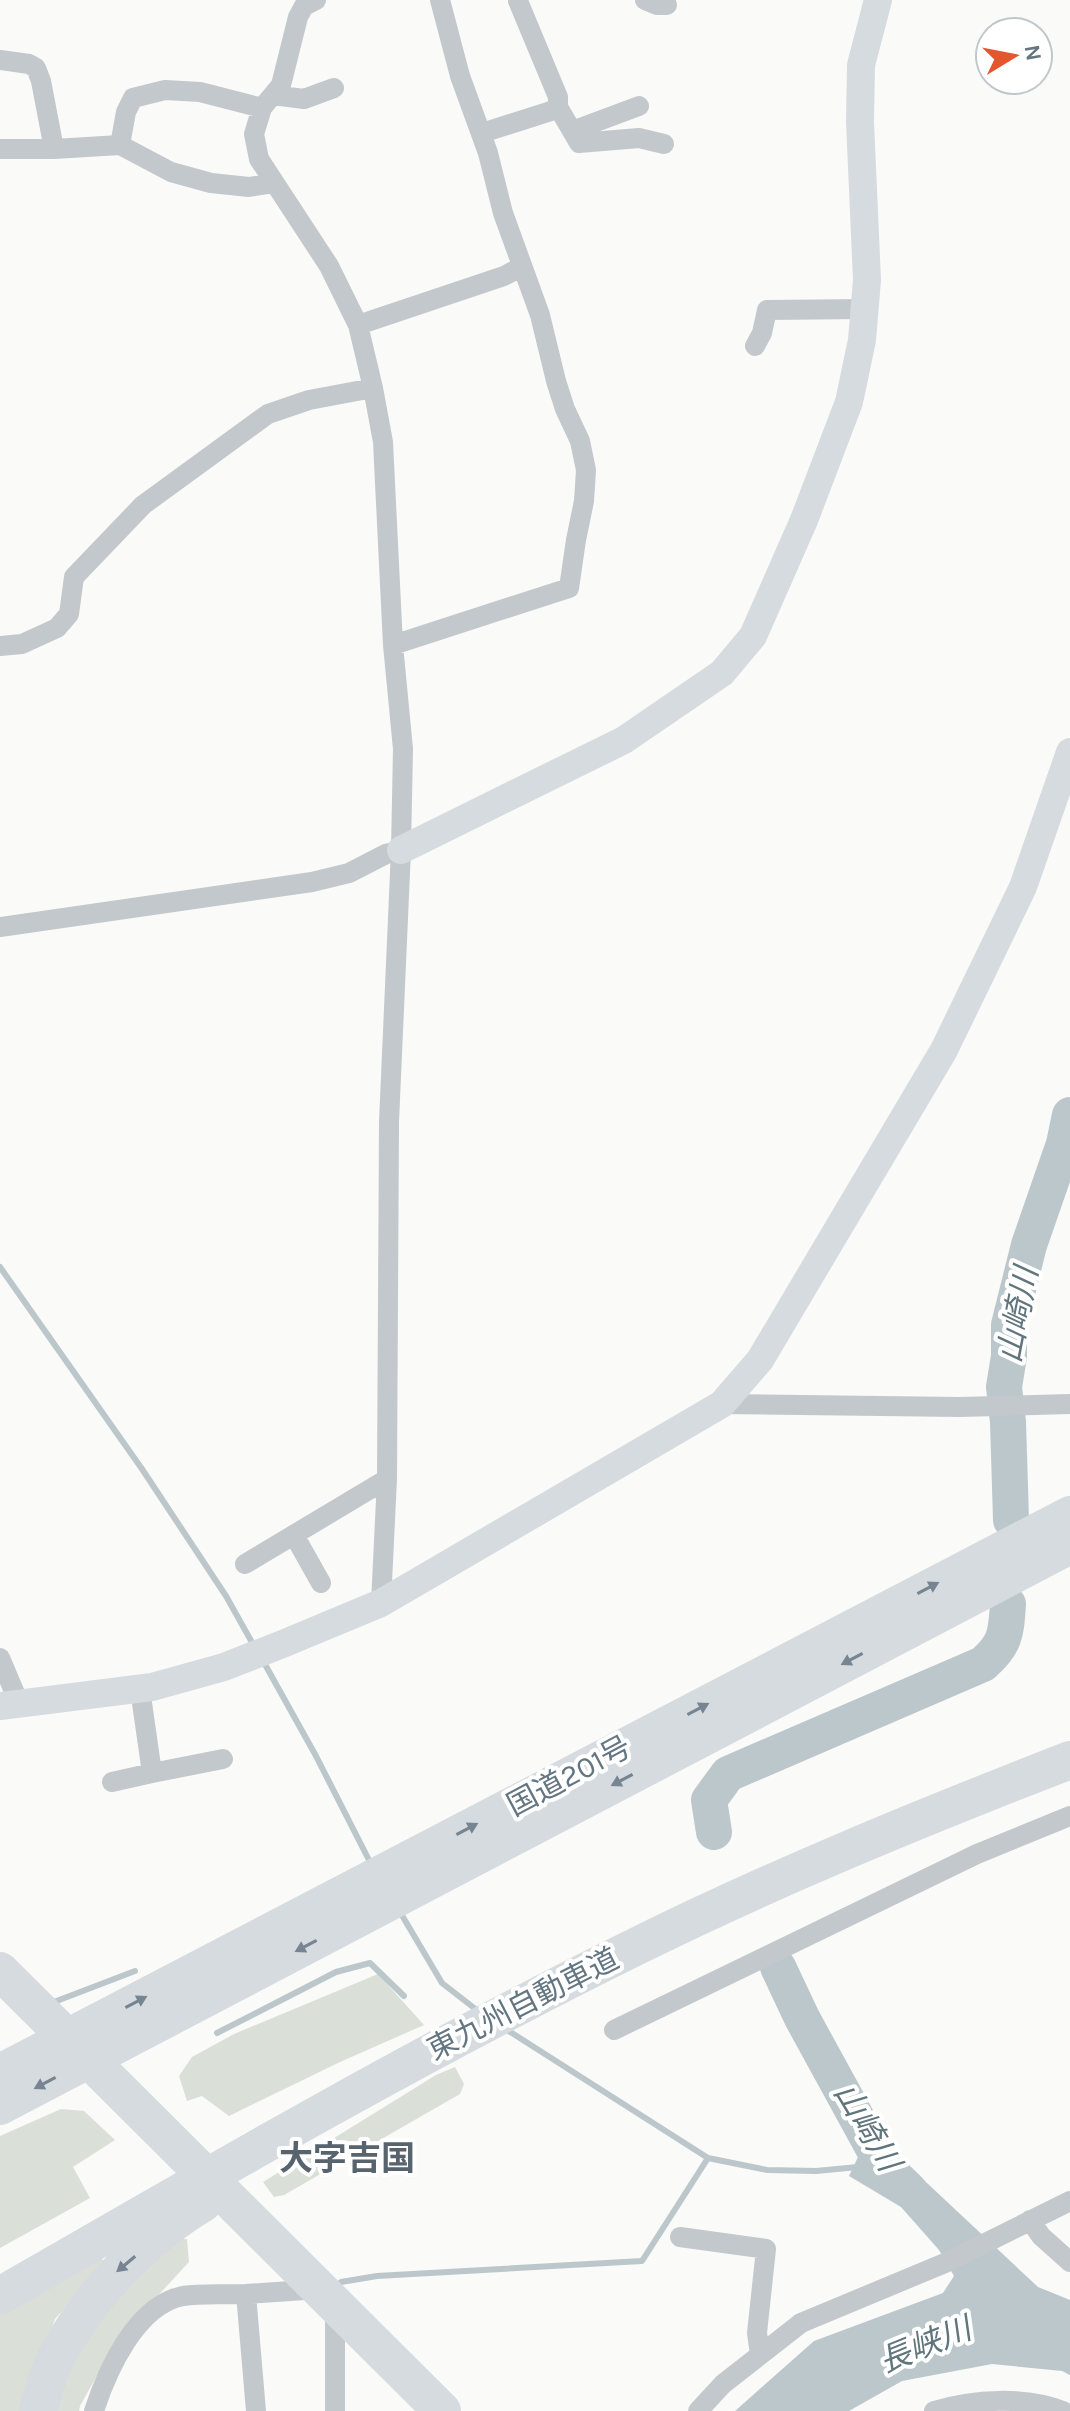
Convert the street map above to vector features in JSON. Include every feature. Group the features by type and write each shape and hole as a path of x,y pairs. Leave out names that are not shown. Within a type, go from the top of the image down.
{"highway":[{"name":"国道201号","path":"405,1878 1070,1515"},
{"name":"国道201号","path":"78,2049 405,1878 1070,1545"},
{"name":"東九州自動車道","path":"178,2206 434,2055 630,1949 763,1886 916,1820 1070,1760"},
{"path":"0,1971 442,2411"},
{"path":"0,2073 78,2049"},
{"path":"0,2106 78,2049"},
{"path":"8,2287 178,2206"},
{"path":"38,2411 54,2361 85,2310 178,2206"}],"street":[{"path":"316,0 304,6 298,17 281,85 267,102 254,134 259,159 329,266 358,325 383,442 393,645 403,749 389,1122 387,1479 381,1603"},
{"path":"393,645 569,588 584,501 586,470 580,441 565,409 540,315 503,213 482,133 460,76 440,0"},
{"path":"519,0 558,97 558,107 579,143 639,138 664,144"},
{"path":"645,0 667,5"},
{"path":"0,927 312,882 349,873 624,740 722,673 753,636 804,520 849,402 862,340 867,280 860,122 861,65 878,0"},
{"path":"0,60 36,68 54,149"},
{"path":"120,145 126,112 133,98 165,90 267,102 304,99 334,88"},
{"path":"572,131 639,106"},
{"path":"482,133 558,107"},
{"path":"0,149 120,145 171,172 211,183 249,187 274,183"},
{"path":"358,325 504,276 521,267"},
{"path":"755,346 762,333 767,310 865,309"},
{"path":"0,646 22,644 57,628 69,614 74,577 143,505 268,414 309,400 373,388"},
{"path":"0,1658 10,1704 140,1689 224,1667 381,1603 722,1404 760,1360 944,1050 1023,887 1070,752"},
{"path":"722,1404 959,1407 1070,1404"},
{"path":"245,1564 387,1479"},
{"path":"294,1535 321,1583"},
{"path":"140,1689 152,1773"},
{"path":"112,1782 223,1759"},
{"path":"614,2030 977,1854 1070,1816"},
{"path":"698,2411 723,2384 801,2323 945,2263 1070,2201"},
{"path":"1030,2220 1041,2236 1070,2262"},
{"path":"680,2237 766,2249 757,2333 760,2355"},
{"path":"246,2294 256,2411"},
{"path":"94,2411 102,2387 131,2333 158,2306 182,2296 246,2294 327,2296 335,2411"},
{"path":"934,2411 982,2402 1011,2401 1063,2411"}],"shaded area":[{"path":"378,1974 424,2025 229,2116 202,2096 187,2101 179,2076 192,2057 234,2034"},
{"path":"455,2067 464,2084 460,2094 284,2195 274,2197 263,2182 436,2075"},
{"path":"61,2109 84,2111 115,2140 73,2167 90,2198 0,2248 0,2136"},
{"path":"173,2239 187,2239 189,2262 117,2340 79,2411 48,2411 79,2338"},
{"path":"99,2254 105,2264 55,2319 24,2411 0,2411 0,2312"}],"water":[{"name":"長峡川","path":"859,2155 886,2157 927,2183 1038,2287 1070,2300 1070,2375 1062,2371 992,2364 902,2381 849,2411 735,2411 814,2341 943,2293 954,2276 939,2250 901,2207 849,2176"}],"waterway":[{"name":"山崎川","path":"1011,1520 1004,1387 1009,1356 1009,1325 1029,1245 1064,1144 1070,1115"},
{"path":"0,1267 142,1469 226,1596 254,1646"},
{"name":"山崎川","path":"714,1832 709,1800 728,1774 983,1664 1003,1637 1008,1604"},
{"path":"262,1659 371,1864"},
{"path":"400,1912 442,1983 478,2011"},
{"path":"217,2033 336,1972 370,1963 404,1996"},
{"name":"山崎川","path":"778,1967 802,2018 882,2164 910,2191"},
{"path":"54,2002 135,1971"},
{"path":"504,2028 708,2158 767,2170 816,2171 858,2167"},
{"path":"341,2282 377,2276 642,2261 708,2158"}],"district":[{"name":"大字吉国","path":"347,2159"}]}
